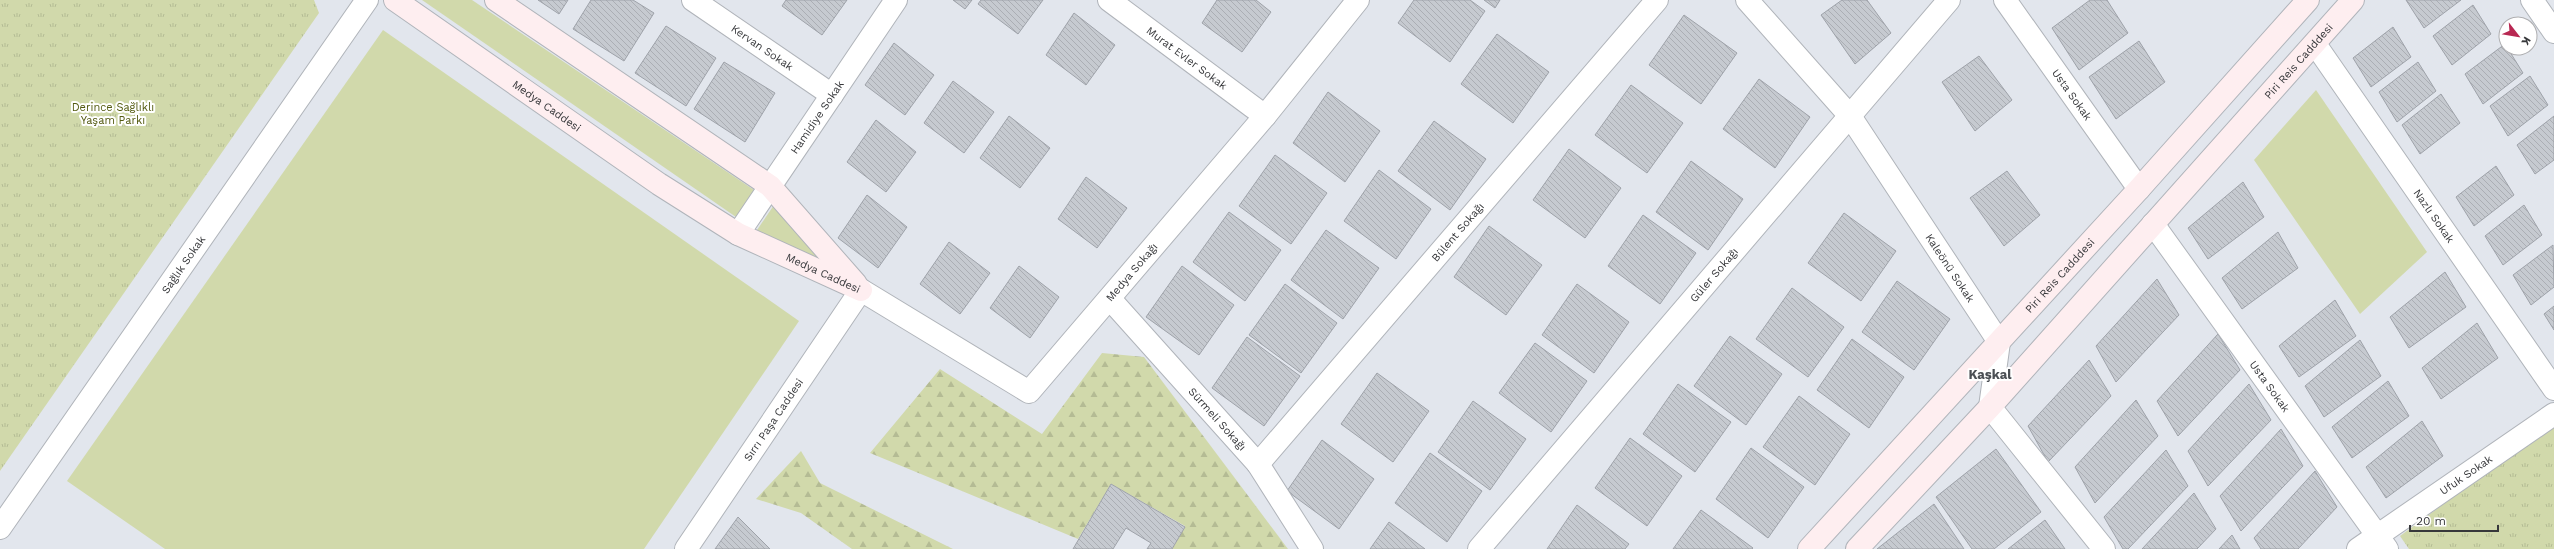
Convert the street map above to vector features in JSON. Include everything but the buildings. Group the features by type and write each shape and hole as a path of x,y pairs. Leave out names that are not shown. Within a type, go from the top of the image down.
{"main road":[{"name":"Medya Caddesi","path":"395,0 659,184 738,234 860,290"},
{"name":"Medya Caddesi","path":"496,0 770,186 860,290"},
{"name":"Piri Reis Cadddesi","path":"1857,549 1990,407 2353,0"},
{"name":"Piri Reis Cadddesi","path":"1809,549 2139,189 2301,3"}],"street":[{"name":"Sağlık Sokak","path":"0,528 367,0"},
{"name":"Kervan Sokak","path":"694,0 832,95"},
{"name":"Hamidiye Sokak","path":"738,234 896,0"},
{"name":"Murat Evler Sokak","path":"1109,0 1265,116"},
{"name":"Medya Sokağı","path":"860,290 1029,392 1265,116 1358,0"},
{"name":"Bülent Sokağı","path":"1258,464 1657,0"},
{"name":"Kaleönü Sokak","path":"1747,0 1850,116 1999,342"},
{"name":"Güler Sokağı","path":"1479,549 1949,0"},
{"name":"Usta Sokak","path":"2005,0 2139,189"},
{"path":"2532,0 2554,32"},
{"name":"Nazlı Sokak","path":"2315,44 2554,388"},
{"name":"Usta Sokak","path":"2153,224 2383,542"},
{"name":"Sırrı Paşa Caddesi","path":"686,549 860,290"},
{"name":"Sürmeli Sokağı","path":"1110,299 1258,464 1312,549"},
{"path":"1999,342 1990,407 2104,549"},
{"name":"Ufuk Sokak","path":"2358,549 2383,542 2554,414"}],"green space":[{"name":"Derince Sağlıklı Yaşam Parkı","path":"0,0 314,0 319,13 0,471"},
{"path":"422,0 472,0 754,190 736,217"},
{"path":"383,30 799,321 644,549 165,549 67,481"},
{"path":"2316,90 2427,252 2360,314 2254,160"},
{"path":"774,205 831,266 757,230"},
{"path":"1102,353 1144,357 1288,549 1172,549 1185,526 1111,484 1078,539 870,453 940,369 1042,434"},
{"path":"2554,423 2554,549 2409,549 2400,536"},
{"path":"801,451 820,483 953,549 852,549 801,513 756,499"}],"district":[{"name":"Kaşkal","path":"1990,374"}]}
